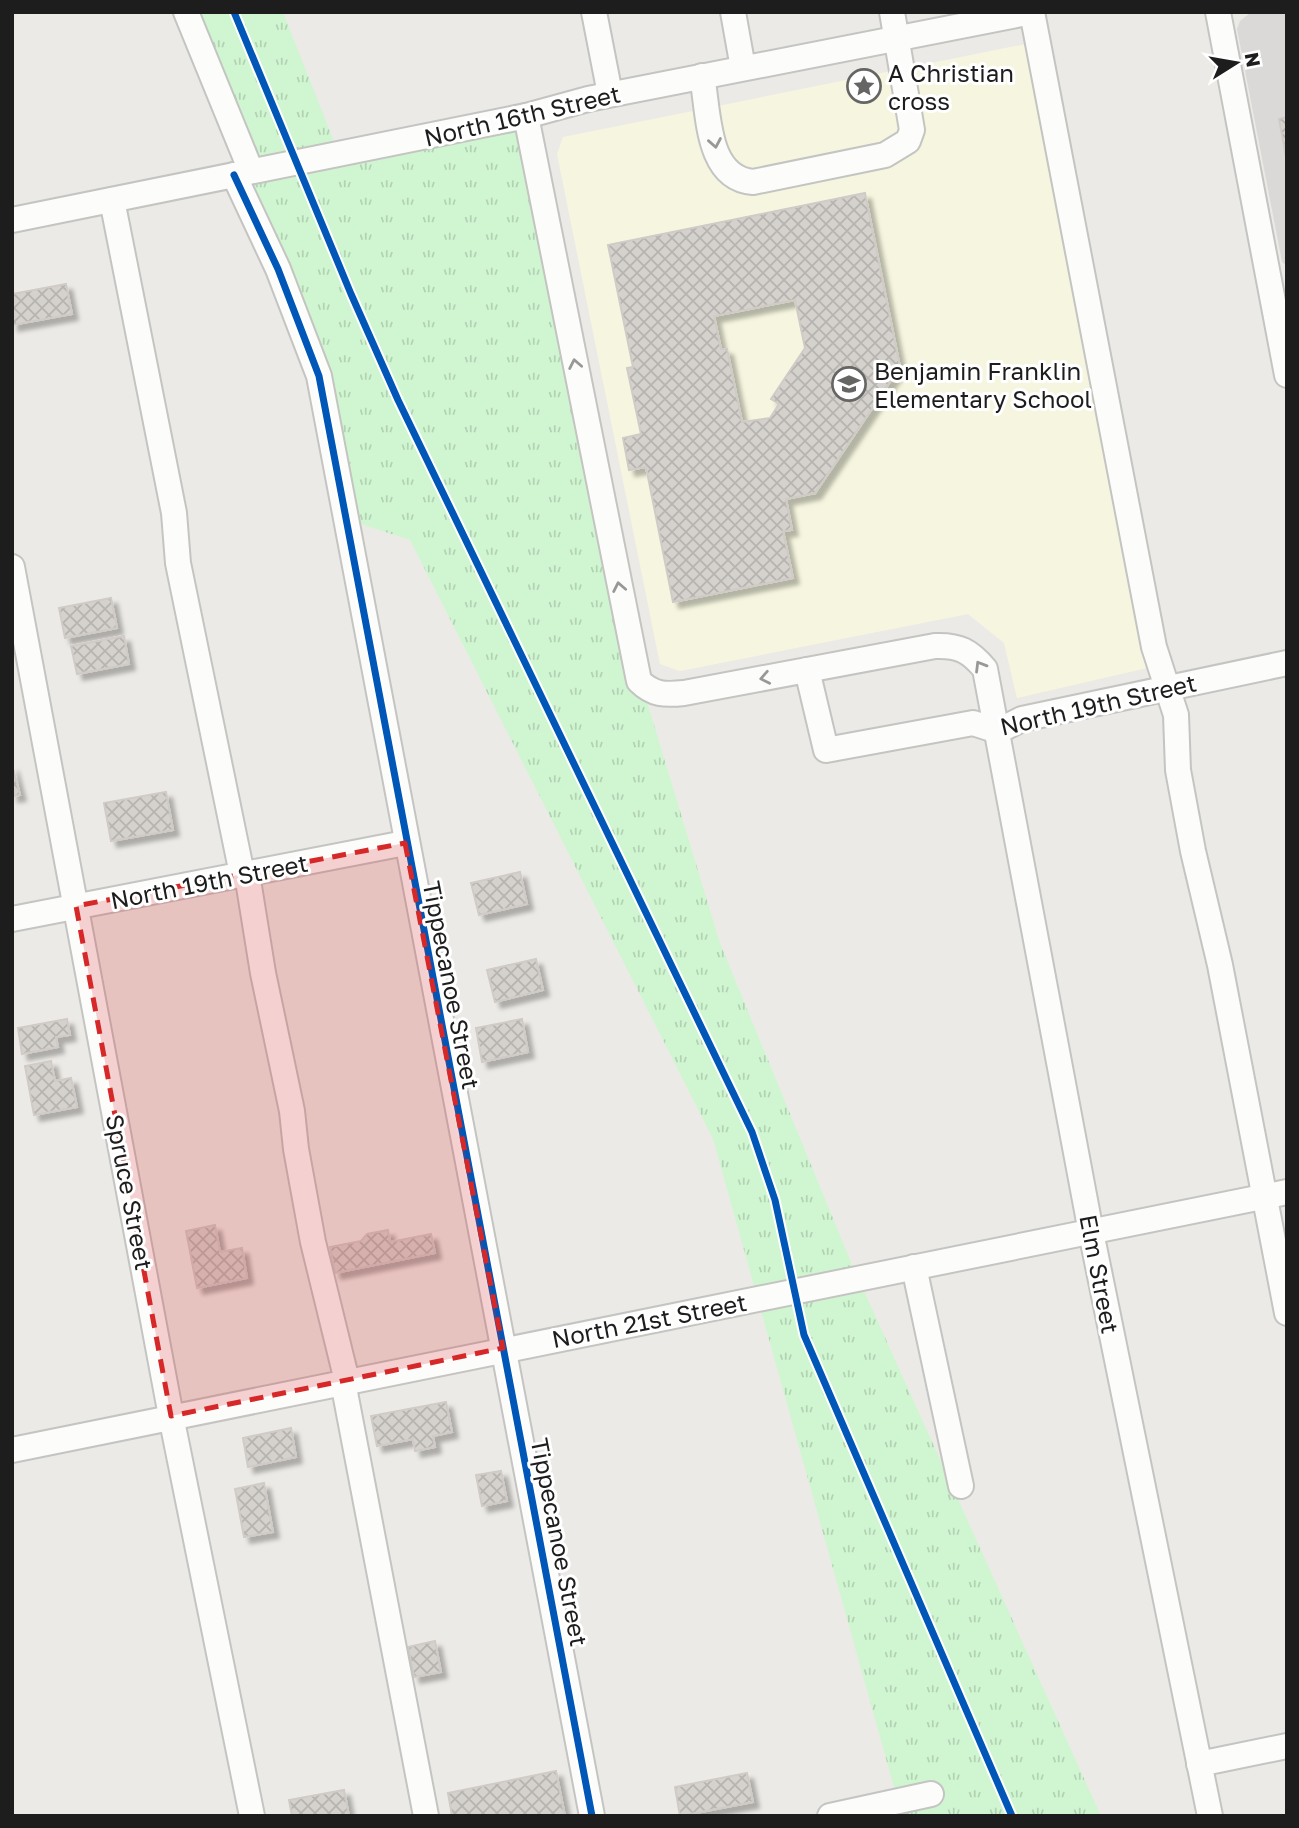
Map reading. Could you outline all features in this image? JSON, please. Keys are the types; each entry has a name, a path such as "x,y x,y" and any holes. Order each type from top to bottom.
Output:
{"street":[{"name":"Tippecanoe Street","path":"186,12 242,173 318,376 592,1816"},
{"path":"594,12 610,94"},
{"path":"733,12 743,68"},
{"path":"702,76 718,159 733,177 753,182 885,155 908,141 912,130 892,12"},
{"name":"North 16th Street","path":"12,220 526,116 610,94 1032,12"},
{"path":"1032,12 1154,647 1176,715 1178,770 1186,811 1275,1194 1287,1313"},
{"path":"1218,12 1277,274 1287,376"},
{"name":"Elm Street","path":"526,116 639,681 649,691 665,695 953,645 972,653 985,669 1091,1232 1210,1816"},
{"path":"112,200 174,513 183,587 245,874 292,1111 313,1242 345,1381 426,1816"},
{"name":"Spruce Street","path":"12,568 171,1416 252,1816"},
{"name":"North 19th Street","path":"807,670 826,750 973,723 998,731 1022,719 1287,663"},
{"name":"North 19th Street","path":"12,919 405,844"},
{"name":"North 21st Street","path":"12,1450 503,1348 1275,1194"},
{"path":"914,1267 961,1486"},
{"path":"1199,1764 1287,1746"},
{"path":"830,1816 901,1809 931,1794"}],"highlighted area":[{"path":"405,843 503,1348 171,1416 76,906"}],"shaded area":[{"path":"1287,12 1287,266 1282,262 1237,29 1240,21 1250,13"},
{"name":"Benjamin Franklin Elementary School","path":"1031,43 1147,668 1017,698 1004,643 968,614 680,671 660,664 557,154 563,137"}],"green space":[{"path":"199,12 283,12 339,154 526,116 631,649 720,943 851,1262 1101,1816 902,1816 713,1139 410,540 345,519 319,376 234,175 263,169"}],"building":[{"path":"1287,117 1287,157 1286,157 1279,119"},
{"path":"865,193 900,367 815,493 786,499 792,530 783,531 793,578 673,602 646,467 629,470 623,438 641,434 627,368 633,367 608,245","holes":["795,300 805,348 771,399 779,404 770,418 742,422 727,349 721,349 714,316"]},
{"path":"66,284 72,314 12,325 12,294"},
{"path":"111,598 117,628 65,638 59,608"},
{"path":"124,636 129,664 77,674 71,646"},
{"path":"12,765 20,795 12,796"},
{"path":"166,792 173,830 111,841 104,803"},
{"path":"520,872 527,904 479,915 471,883"},
{"path":"536,959 543,990 495,1002 487,970"},
{"path":"67,1019 70,1035 56,1037 58,1047 22,1054 18,1028"},
{"path":"522,1019 528,1052 482,1062 476,1028"},
{"path":"51,1061 55,1081 71,1078 77,1107 34,1115 25,1066"},
{"path":"215,1225 220,1252 242,1248 247,1278 197,1288 186,1231"},
{"path":"388,1230 390,1242 431,1234 435,1253 335,1273 330,1247 361,1241 367,1234"},
{"path":"446,1402 452,1432 433,1436 435,1447 415,1451 413,1439 377,1446 371,1416"},
{"path":"291,1428 296,1457 248,1467 243,1438"},
{"path":"501,1471 507,1501 482,1506 476,1475"},
{"path":"264,1483 273,1532 244,1537 235,1489"},
{"path":"435,1641 441,1672 414,1677 408,1647"},
{"path":"556,1771 565,1816 452,1816 448,1793"},
{"path":"747,1773 753,1802 680,1816 675,1787"},
{"path":"344,1790 349,1816 292,1816 289,1800"}],"cycle path":[{"path":"234,12 398,400 752,1132 775,1200 804,1335 1012,1816"},
{"path":"234,175 278,269 319,376 592,1816"}],"place":[{"name":"A Christian cross","path":"864,86"},
{"name":"Benjamin Franklin Elementary School","path":"849,384"}]}
